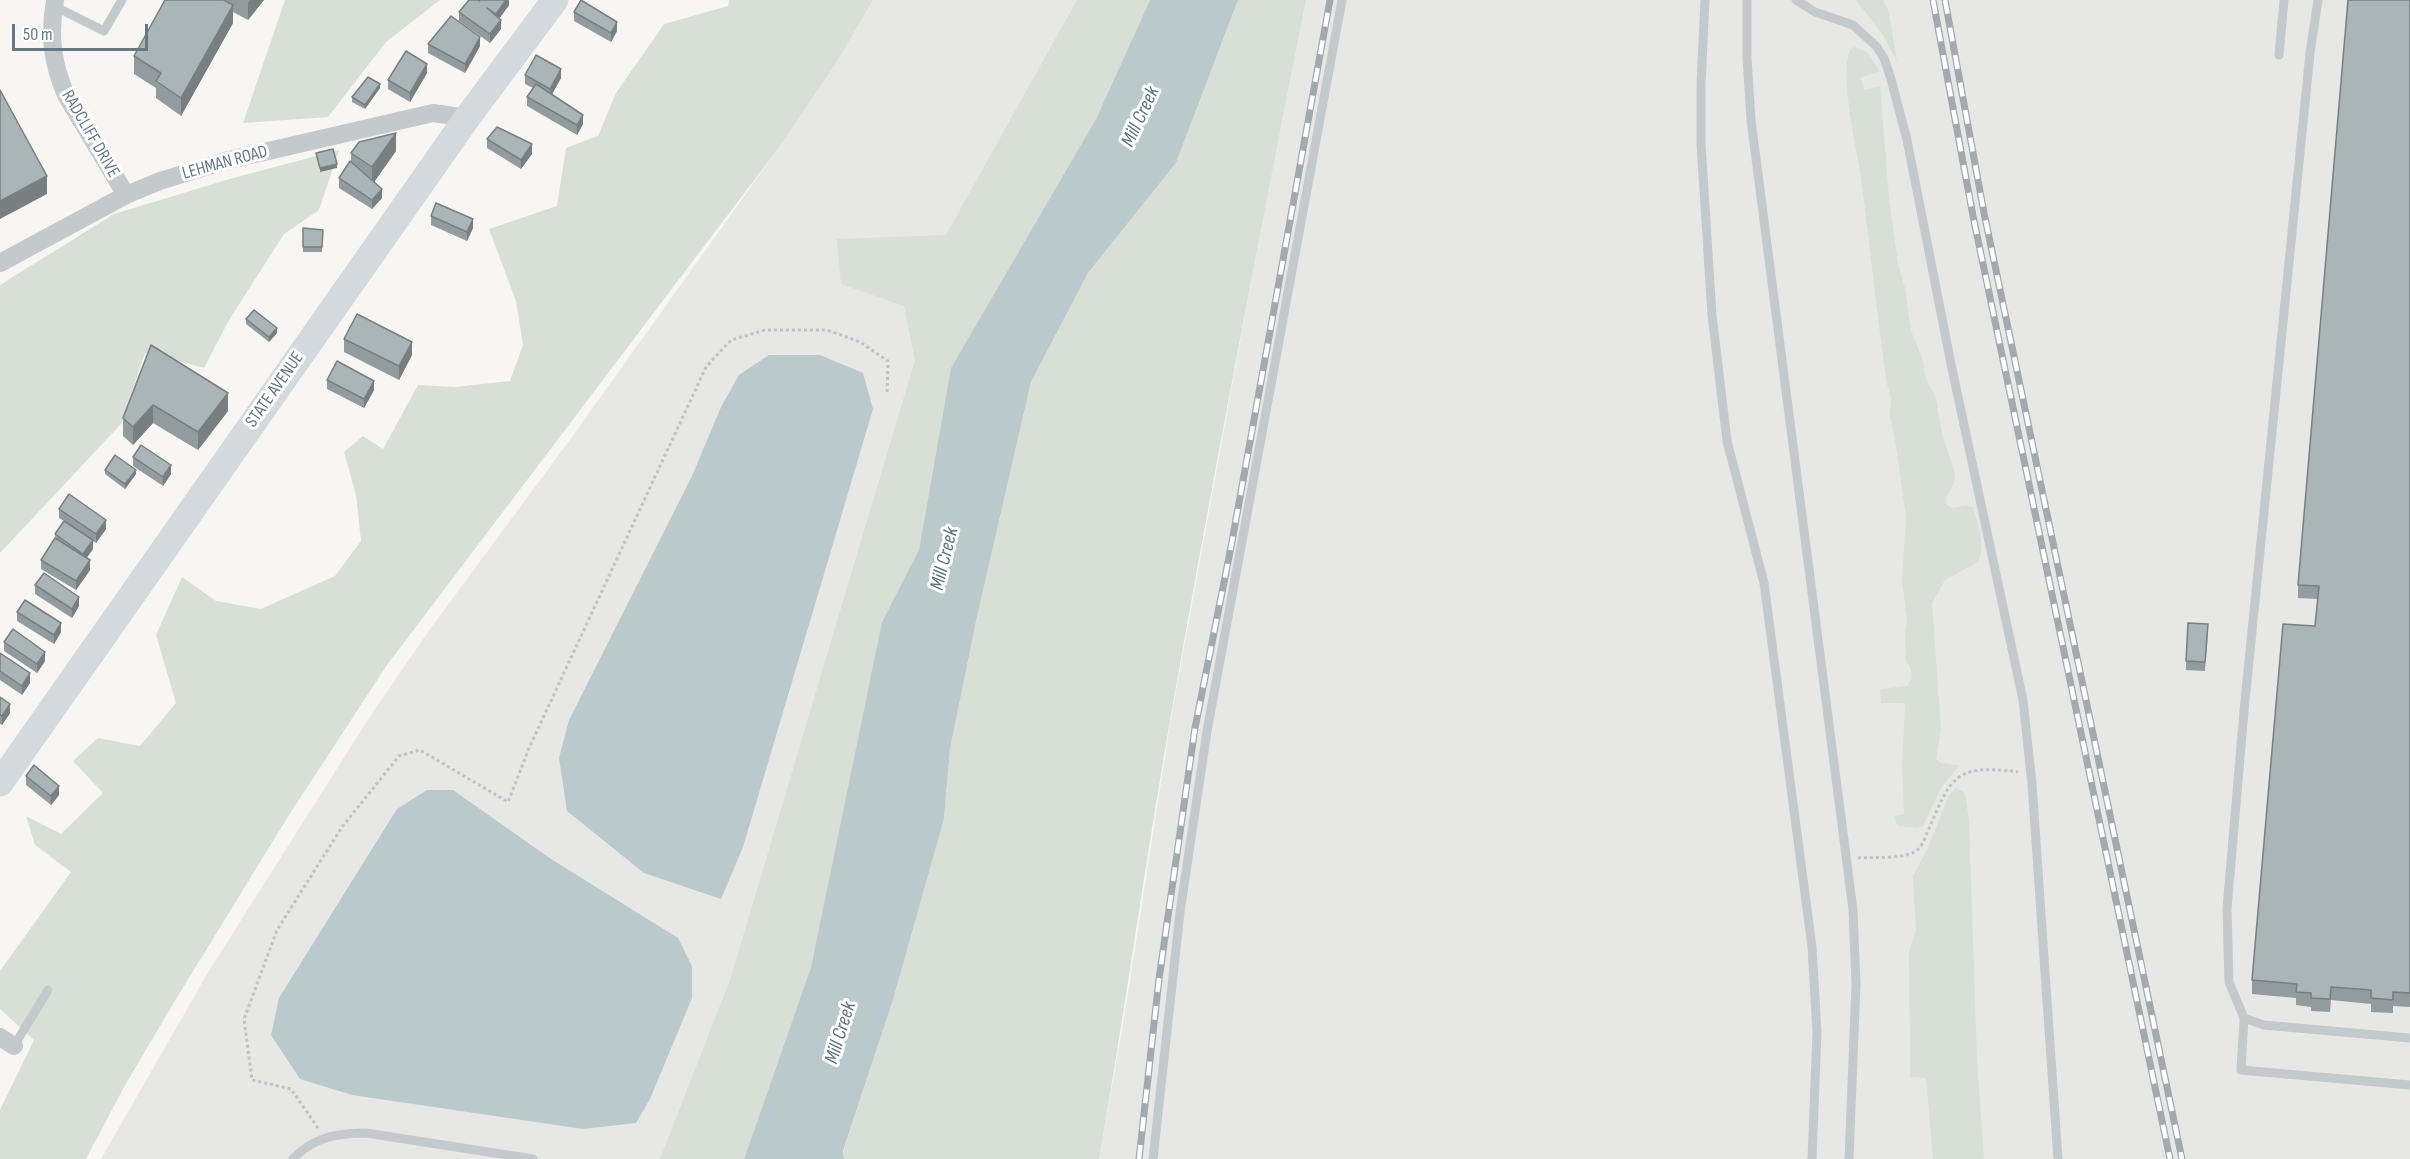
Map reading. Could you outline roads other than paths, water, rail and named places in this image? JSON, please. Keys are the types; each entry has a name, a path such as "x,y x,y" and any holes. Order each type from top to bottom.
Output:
{"main road":[{"name":"STATE AVENUE","path":"0,783 467,118 555,0"}],"street":[{"name":"RADCLIFF DRIVE","path":"55,3 51,27 52,53 59,78 66,94 126,195"},
{"name":"LEHMAN ROAD","path":"0,263 126,195 160,181 225,160 433,113 467,118"}],"lane":[{"path":"55,3 104,31 122,0"},
{"path":"1153,1159 1180,912 1205,742 1342,0"},
{"path":"1706,0 1701,85 1701,144 1712,315 1724,425 1764,584 1812,947 1816,1033 1812,1159"},
{"path":"1747,0 1748,89 1754,151 1853,910 1856,962 1849,1159"},
{"path":"1796,0 1815,12 1846,22 1864,34 1880,52 1891,79 1907,140 1958,398 2017,666 2031,773 2058,1159"},
{"path":"2279,56 2284,0"},
{"path":"2319,0 2308,76 2244,711 2227,909 2229,982 2244,1018 2241,1070 2410,1085"},
{"path":"7,1041 48,990"},
{"path":"2244,1018 2264,1025 2410,1038"},
{"path":"293,1159 299,1152 323,1137 366,1133 533,1159"}],"water":[{"name":"Mill Creek","path":"1150,0 1238,0 1176,163 1088,273 1031,382 977,617 950,749 944,819 893,1000 843,1151 844,1159 744,1159 811,967 882,622 919,550 951,368 1096,119"},
{"path":"769,355 820,355 863,373 873,409 743,847 721,899 644,873 567,811 559,758 569,720 692,476 721,407 739,375"},
{"path":"427,790 453,790 551,859 678,938 692,966 692,998 650,1099 636,1123 583,1129 352,1095 300,1079 271,1035 279,998 397,809"}],"railway":[{"path":"1139,1159 1159,979 1195,728 1231,547 1330,0"},
{"path":"1933,0 1973,216 2170,1159"},
{"path":"1945,0 1984,213 2182,1159"}]}
